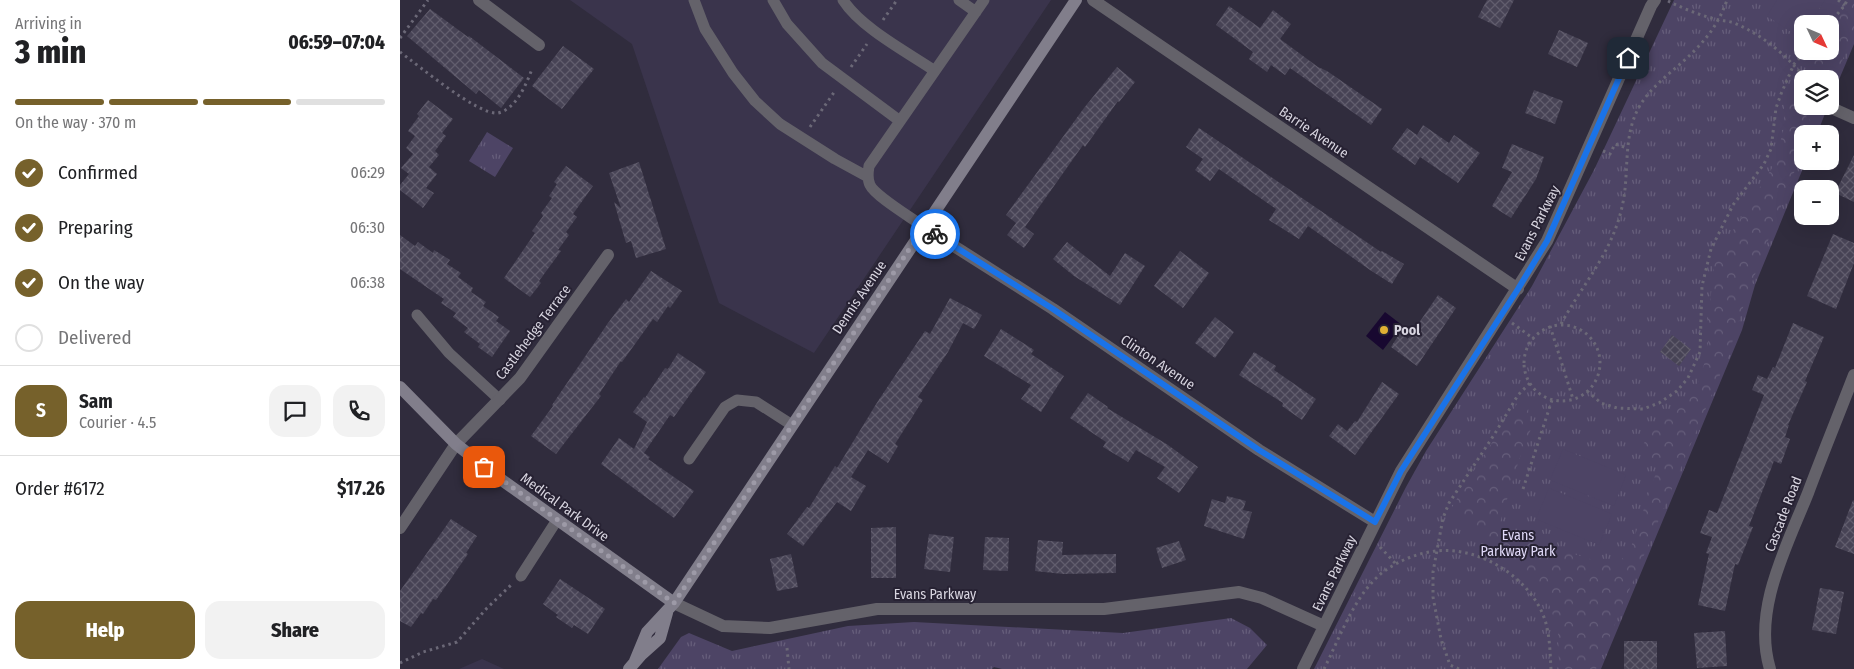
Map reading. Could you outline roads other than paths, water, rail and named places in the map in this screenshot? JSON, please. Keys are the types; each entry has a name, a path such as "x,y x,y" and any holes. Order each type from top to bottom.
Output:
{"street":[{"path":"479,0 539,45"},
{"name":"Dennis Avenue","path":"632,665 660,638 671,607 1076,0"},
{"name":"Barrie Avenue","path":"1093,0 1518,289"},
{"name":"Evans Parkway","path":"671,607 724,626 770,628 876,609 1104,609 1239,592 1262,598 1324,626 1401,471 1547,241 1649,2"},
{"path":"1839,111 1854,118"},
{"name":"Clinton Avenue","path":"924,227 1053,309 1259,450 1375,522"},
{"name":"Castlehedge Terrace","path":"400,528 456,444 520,378 608,255"},
{"name":"Cascade Road","path":"1770,669 1766,655 1767,614 1776,573 1854,375"},
{"name":"Medical Park Drive","path":"400,387 456,444 498,478 557,520 671,607"},
{"path":"1303,669 1324,626"}],"lane":[{"path":"694,0 706,29 733,73 755,101 780,124 835,160 868,176"},
{"path":"773,0 786,24 822,63 900,121"},
{"path":"843,0 876,31 935,71"},
{"path":"959,0 976,12"},
{"path":"924,227 870,186 869,166 984,0"},
{"path":"417,315 449,352 500,400"},
{"path":"689,459 725,407 737,400 756,402 792,425"},
{"path":"521,576 557,520"}],"place":[{"name":"Pool","path":"1384,330"}],"park label":[{"name":"Evans Parkway Park","path":"1518,544"}]}
